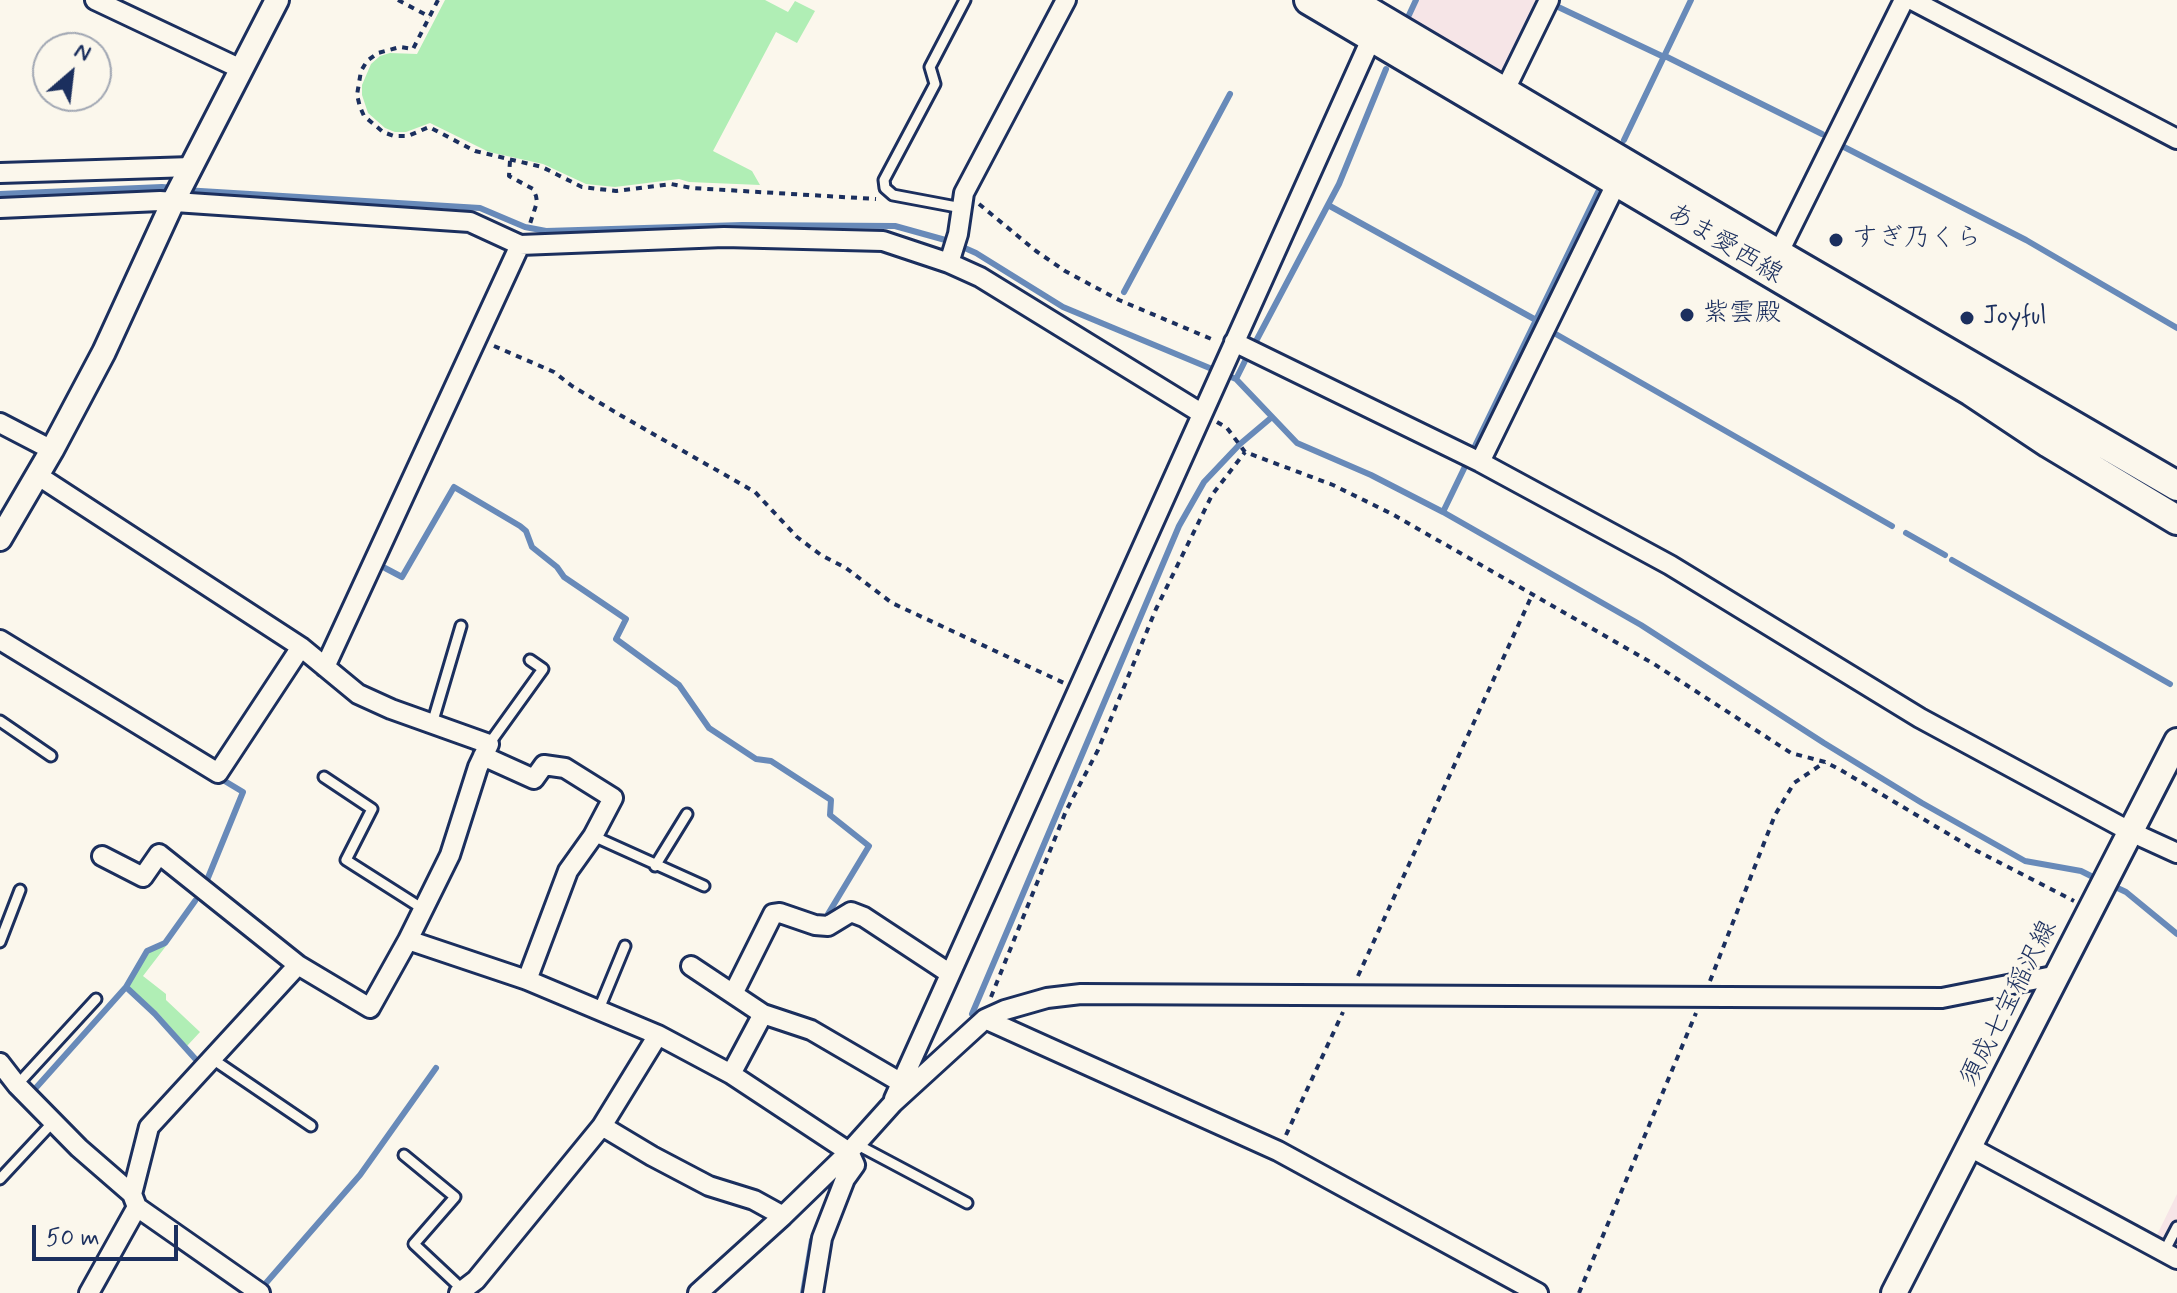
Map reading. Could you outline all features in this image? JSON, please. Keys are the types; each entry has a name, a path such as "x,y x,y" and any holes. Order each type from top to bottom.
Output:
{"main road":[{"name":"あま愛西線","path":"1309,0 1971,391 2049,443 2177,520"},
{"name":"あま愛西線","path":"1349,0 2177,486"},
{"name":"須成七宝稲沢線","path":"1894,1293 2177,741"}],"street":[{"path":"95,0 241,69"},
{"path":"0,539 104,352 173,203 277,0"},
{"path":"953,249 963,201 1066,0"},
{"path":"1504,92 1549,0"},
{"path":"1778,254 1904,0"},
{"path":"1912,0 2177,139"},
{"path":"893,1103 1076,689 1372,37"},
{"path":"0,173 188,173"},
{"path":"1473,459 1617,182"},
{"path":"0,208 160,201 470,222 520,245 724,237 883,241 953,249 980,277 1201,413"},
{"path":"325,667 520,245"},
{"path":"1230,350 1473,459 1670,565 1920,718 2131,832 2177,853"},
{"path":"0,423 52,450"},
{"path":"37,475 301,647 358,694 486,750 534,779 544,765 565,768 613,798 593,836 568,871 527,980"},
{"path":"0,640 218,773 301,647"},
{"path":"102,856 143,877 159,854 298,965 370,1008 450,855 486,750"},
{"path":"733,994 773,914 780,913 815,925 828,926 851,912 864,917 949,973"},
{"path":"408,940 527,980 658,1035 731,1074 853,1148"},
{"path":"89,1293 135,1200 149,1127 298,965"},
{"path":"691,966 763,1014 811,1030 900,1082"},
{"path":"698,1293 783,1216 853,1148 893,1103 985,1019 1047,998 1081,994 1350,994 1942,998 2058,975"},
{"path":"731,1074 763,1014"},
{"path":"985,1019 1278,1151 1538,1293"},
{"path":"461,1292 476,1280 602,1126 658,1035"},
{"path":"0,1063 17,1085 135,1200 260,1293"},
{"path":"602,1126 709,1186 754,1200 783,1216"},
{"path":"1968,1146 2171,1256"},
{"path":"813,1293 822,1238 845,1179 855,1165 853,1148"}],"lane":[{"path":"963,201 893,195 885,188 884,180 935,84 930,67 965,0"},
{"path":"432,724 461,626"},
{"path":"486,750 543,669 530,660"},
{"path":"0,721 51,756"},
{"path":"324,777 372,809 346,860 423,909"},
{"path":"655,866 687,814"},
{"path":"593,836 704,886"},
{"path":"0,942 20,890"},
{"path":"599,1009 625,946"},
{"path":"17,1085 96,999"},
{"path":"211,1058 311,1126"},
{"path":"0,1179 54,1121"},
{"path":"853,1148 967,1203"},
{"path":"404,1155 455,1197 414,1244 461,1292"},
{"path":"2171,1256 2177,1227"}],"path":[{"path":"398,0 430,17"},
{"path":"438,0 413,49 390,49 367,61 357,83 357,95 364,116 383,132 408,136 429,127 475,151 542,167 582,187 616,191 671,184 692,188 875,198 882,201"},
{"path":"510,161 509,176 533,189 536,196 531,218"},
{"path":"963,201 1065,271 1119,300 1230,350"},
{"path":"477,339 554,372 608,408 755,492 797,537 846,568 892,603 1076,689"},
{"path":"1235,438 1245,451 1333,485 1392,514 1533,593 1654,664 1791,753 1825,762 1977,851 2094,904"},
{"path":"985,1019 1066,811 1098,750 1156,609 1212,495 1245,451"},
{"path":"1278,1151 1533,593"},
{"path":"1579,1293 1704,996 1775,815 1794,783 1825,762"}],"shaded area":[{"path":"1419,0 1544,0 1511,66 1501,71 1410,18"},
{"path":"2177,1194 2177,1254 2154,1241"}],"green space":[{"path":"445,0 765,0 788,12 795,1 815,11 797,43 776,32 713,151 752,171 760,185 679,179 615,187 586,184 543,164 489,152 430,123 406,132 395,132 385,128 368,113 362,85 371,64 380,56 390,53 417,54"},
{"path":"164,945 143,976 166,994 166,1000 200,1032 187,1046 158,1013 128,986 148,952"}],"waterway":[{"path":"1409,15 1416,0"},
{"path":"1624,140 1691,0"},
{"path":"1554,5 1664,57"},
{"path":"1665,56 1822,134"},
{"path":"1255,343 1339,184 1386,69"},
{"path":"1124,292 1230,94"},
{"path":"1842,146 2026,240 2177,328"},
{"path":"0,194 173,188"},
{"path":"184,190 480,208 525,227 546,231 742,225 895,226 949,241 976,253 1063,307 1236,379 1297,443 1371,475 1443,512 1641,625 1824,743 2025,861 2081,871 2099,880"},
{"path":"1443,512 1598,192"},
{"path":"1328,205 1536,320"},
{"path":"1554,333 1892,526"},
{"path":"1236,379 1247,357"},
{"path":"972,1014 1179,526 1204,482 1240,444 1272,417"},
{"path":"385,568 402,577 454,487 520,526 526,531 532,547 557,567 564,577 626,619 616,639 679,685 709,728 756,759 771,761 831,800 830,815 869,846 828,914"},
{"path":"1906,533 1945,555"},
{"path":"1952,560 2170,684"},
{"path":"205,885 243,792 223,780 225,776"},
{"path":"2109,884 2126,892 2177,934"},
{"path":"34,1090 126,987 147,951 165,943 195,901"},
{"path":"126,987 199,1063"},
{"path":"266,1283 360,1175 436,1068"},
{"path":"803,1293 812,1240"}],"place":[{"name":"すぎ乃くら","path":"1836,240"},
{"name":"紫雲殿","path":"1687,315"},
{"name":"Joyful","path":"1967,318"}]}
